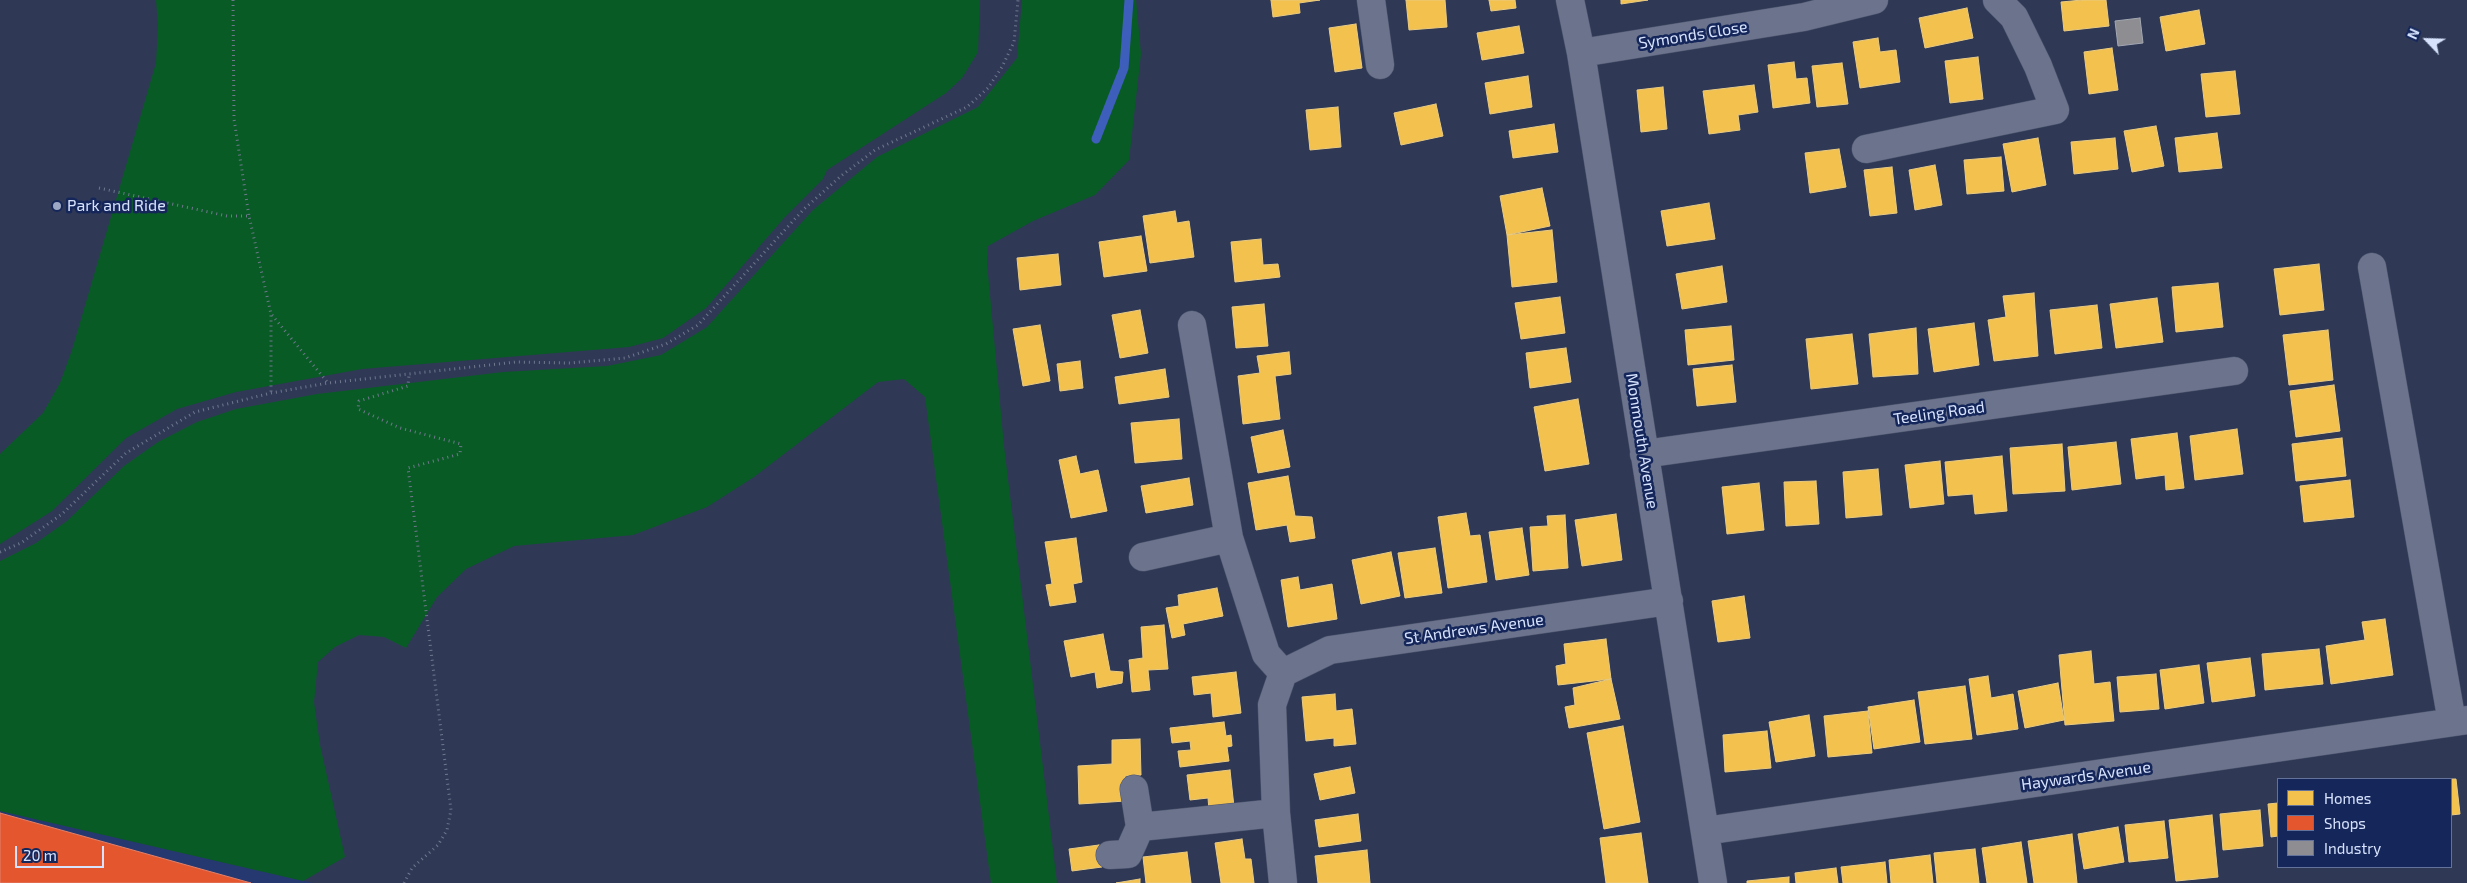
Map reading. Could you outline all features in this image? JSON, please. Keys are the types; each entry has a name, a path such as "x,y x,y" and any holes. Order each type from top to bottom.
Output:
{"street":[{"path":"1372,0 1380,65"},
{"name":"Monmouth Avenue","path":"1570,0 1581,53 1713,883"},
{"name":"Symonds Close","path":"1581,53 1802,8 1874,0"},
{"path":"1866,149 2055,110 2038,66 2014,18 1997,0"},
{"path":"2372,268 2459,721"},
{"path":"1192,324 1229,538 1266,654 1283,673 1272,705 1276,813 1283,883"},
{"name":"Teeling Road","path":"1644,454 2234,371"},
{"path":"1144,557 1229,538"},
{"name":"St Andrews Avenue","path":"1283,673 1330,650 1669,601"},
{"name":"Haywards Avenue","path":"1705,831 2459,721"},
{"path":"1110,854 1128,854 1140,828 1134,789"},
{"path":"1140,828 1276,813"}],"path":[{"path":"233,0 234,119 249,216 271,314 271,393"},
{"path":"0,552 21,543 62,514 126,453 195,412 271,393 328,383 516,362 570,363 625,358 674,340 698,325 797,216 841,176 875,150 967,107 988,88 1002,68 1014,42 1018,0"},
{"path":"99,188 228,216 249,216"},
{"path":"271,314 328,383"},
{"path":"404,883 412,868 442,838 447,830 451,810 408,468 460,454 461,444 400,428 358,409 359,401 408,386 409,375"}],"shaded area":[{"path":"0,811 313,883 0,883"}],"green space":[{"path":"156,0 980,0 978,52 962,78 946,93 827,170 823,179 784,218 706,308 663,338 629,347 362,369 236,392 177,409 126,438 52,511 0,544 0,454 43,413 60,383 72,350 156,63 158,26"},
{"path":"1022,0 1136,0 1141,54 1129,160 1095,195 1033,221 988,246 987,263 1004,446 1057,883 991,883 925,397 904,379 878,382 754,477 707,507 633,535 514,546 466,569 437,597 406,648 384,637 359,635 335,647 318,662 314,702 320,745 345,857 303,881 0,811 0,561 36,543 67,521 124,466 158,442 197,422 236,409 317,394 503,372 607,366 661,355 707,327 813,210 877,157 978,107 1017,58"}],"building: Homes":[{"path":"1271,0 1320,0 1299,3 1300,13 1273,17"},
{"path":"1406,0 1445,0 1447,27 1409,30"},
{"path":"1489,0 1515,0 1516,8 1491,11"},
{"path":"1621,0 1648,0 1621,4"},
{"path":"2106,0 2109,26 2064,31 2061,2"},
{"path":"1967,8 1973,38 1925,48 1919,18"},
{"path":"2199,10 2205,44 2166,51 2160,17"},
{"path":"1356,24 1362,68 1335,72 1329,28"},
{"path":"1519,26 1524,53 1482,60 1477,33"},
{"path":"1878,38 1880,52 1896,50 1900,82 1860,88 1853,42"},
{"path":"2112,48 2118,90 2089,94 2084,52"},
{"path":"1978,57 1983,99 1950,103 1945,61"},
{"path":"1794,62 1796,79 1807,78 1810,103 1773,108 1768,65"},
{"path":"1842,63 1848,104 1817,107 1812,66"},
{"path":"2235,71 2240,114 2206,117 2201,74"},
{"path":"1528,76 1532,107 1490,114 1485,83"},
{"path":"1754,85 1758,112 1738,115 1740,130 1709,134 1703,91"},
{"path":"1663,87 1667,129 1641,132 1637,90"},
{"path":"1436,104 1443,136 1401,145 1394,113"},
{"path":"1338,107 1341,147 1310,150 1306,110"},
{"path":"1554,124 1558,152 1513,158 1509,131"},
{"path":"2156,126 2164,166 2132,172 2124,131"},
{"path":"2217,133 2222,168 2179,172 2175,138"},
{"path":"2038,138 2046,185 2012,192 2003,144"},
{"path":"2115,138 2118,169 2074,174 2071,142"},
{"path":"1839,149 1846,187 1810,193 1805,153"},
{"path":"2001,157 2004,191 1967,194 1964,160"},
{"path":"1935,165 1942,205 1915,210 1909,170"},
{"path":"1892,167 1897,213 1870,216 1864,170"},
{"path":"1542,188 1550,226 1507,235 1500,196"},
{"path":"1709,203 1715,239 1667,246 1661,211"},
{"path":"1175,211 1177,223 1189,221 1194,257 1150,263 1143,216"},
{"path":"1552,230 1557,282 1512,287 1507,235"},
{"path":"1141,236 1147,271 1104,277 1099,242"},
{"path":"1261,239 1263,265 1278,264 1280,277 1235,282 1231,242"},
{"path":"1058,254 1061,285 1020,290 1017,258"},
{"path":"2319,264 2324,310 2280,315 2274,269"},
{"path":"1722,266 1727,302 1682,309 1676,274"},
{"path":"2218,283 2223,327 2176,332 2172,287"},
{"path":"2034,293 2038,356 1994,361 1988,320 2006,317 2003,296"},
{"path":"1560,297 1565,333 1521,339 1515,303"},
{"path":"2157,298 2163,342 2116,348 2110,304"},
{"path":"1264,304 1268,346 1236,348 1232,307"},
{"path":"2097,305 2102,348 2055,354 2050,310"},
{"path":"1140,310 1148,353 1120,358 1112,315"},
{"path":"1974,323 1979,365 1934,372 1928,329"},
{"path":"1040,325 1050,381 1023,386 1013,329"},
{"path":"1731,326 1734,360 1688,365 1685,330"},
{"path":"1916,328 1918,374 1873,377 1869,334"},
{"path":"2328,330 2333,380 2289,385 2283,335"},
{"path":"1852,334 1858,384 1811,389 1806,339"},
{"path":"1566,348 1571,382 1530,388 1526,353"},
{"path":"1289,352 1291,374 1275,376 1280,419 1243,424 1238,376 1260,373 1257,356"},
{"path":"1080,361 1083,388 1060,391 1057,364"},
{"path":"1732,365 1736,402 1697,406 1693,369"},
{"path":"1165,369 1169,397 1119,404 1115,377"},
{"path":"2334,385 2340,431 2296,437 2290,391"},
{"path":"1578,399 1589,464 1545,471 1534,407"},
{"path":"1179,419 1182,459 1135,463 1131,423"},
{"path":"2237,429 2243,474 2195,480 2190,436"},
{"path":"1283,430 1290,467 1258,473 1251,437"},
{"path":"2177,433 2184,488 2166,490 2165,475 2136,479 2131,439"},
{"path":"2342,438 2346,476 2296,481 2292,444"},
{"path":"2116,442 2121,484 2072,490 2068,447"},
{"path":"2062,444 2065,491 2013,494 2010,448"},
{"path":"1076,456 1080,474 1098,470 1107,511 1071,518 1059,460"},
{"path":"2002,456 2007,511 1975,514 1973,494 1948,496 1945,462"},
{"path":"1940,461 1944,504 1910,508 1905,465"},
{"path":"1878,469 1882,515 1846,518 1843,472"},
{"path":"1288,476 1295,516 1312,517 1315,538 1290,542 1287,525 1256,530 1248,483"},
{"path":"1189,478 1193,505 1146,513 1141,486"},
{"path":"2350,480 2354,517 2304,522 2300,486"},
{"path":"1816,481 1819,524 1786,526 1784,482"},
{"path":"1759,483 1764,530 1727,534 1722,487"},
{"path":"1466,513 1470,536 1480,535 1487,582 1448,588 1438,517"},
{"path":"1616,514 1622,560 1582,566 1575,520"},
{"path":"1565,515 1568,568 1533,571 1530,527 1548,526 1547,516"},
{"path":"1522,528 1529,575 1496,580 1489,532"},
{"path":"1076,538 1082,582 1073,584 1076,602 1050,606 1046,585 1052,584 1045,542"},
{"path":"1435,548 1442,593 1405,598 1398,553"},
{"path":"1391,552 1400,596 1361,604 1352,560"},
{"path":"1298,577 1300,590 1332,584 1337,619 1288,627 1281,580"},
{"path":"1217,588 1223,616 1183,624 1185,635 1172,638 1166,608 1179,606 1178,595"},
{"path":"1744,596 1750,638 1718,642 1712,601"},
{"path":"2385,619 2393,675 2331,684 2326,646 2365,640 2362,622"},
{"path":"1164,625 1168,669 1148,670 1150,690 1132,692 1129,660 1143,658 1141,627"},
{"path":"1103,634 1110,671 1123,672 1122,683 1097,688 1095,672 1071,677 1064,641"},
{"path":"1606,639 1611,679 1558,685 1556,666 1566,664 1564,644"},
{"path":"2319,649 2323,684 2265,690 2262,654"},
{"path":"2091,651 2094,684 2110,682 2114,721 2065,725 2059,655"},
{"path":"2250,658 2255,696 2212,702 2207,663"},
{"path":"2199,665 2204,703 2165,709 2160,670"},
{"path":"1236,672 1241,713 1213,717 1211,693 1194,695 1192,677"},
{"path":"2156,674 2159,709 2120,712 2117,677"},
{"path":"1988,676 1991,698 2013,694 2018,729 1977,735 1969,679"},
{"path":"1611,679 1620,719 1569,728 1565,707 1575,705 1573,688"},
{"path":"2058,683 2064,720 2025,728 2018,691"},
{"path":"1965,686 1972,739 1925,744 1918,692"},
{"path":"1335,694 1336,711 1352,709 1356,744 1334,746 1334,738 1306,741 1302,697"},
{"path":"1914,700 1920,742 1874,749 1868,707"},
{"path":"1868,711 1872,753 1828,757 1824,716"},
{"path":"1809,715 1815,756 1776,762 1769,722"},
{"path":"1224,722 1226,736 1231,735 1232,746 1227,747 1229,761 1180,767 1178,751 1191,750 1190,741 1172,743 1170,728"},
{"path":"1623,726 1640,822 1604,829 1587,733"},
{"path":"1767,731 1771,768 1725,772 1723,735"},
{"path":"1140,739 1141,775 1125,776 1126,801 1079,804 1078,766 1112,764 1112,740"},
{"path":"1350,767 1355,793 1320,800 1314,774"},
{"path":"1230,770 1234,807 1209,810 1208,798 1190,800 1187,775"},
{"path":"2452,779 2456,779 2460,814 2452,815"},
{"path":"2277,803 2277,836 2271,837 2268,804"},
{"path":"2260,810 2263,846 2223,850 2220,814"},
{"path":"1358,814 1361,841 1319,847 1315,820"},
{"path":"2212,815 2218,877 2176,881 2169,820"},
{"path":"2164,821 2168,858 2129,862 2125,825"},
{"path":"2118,827 2124,862 2084,869 2078,834"},
{"path":"1641,833 1648,883 1606,883 1600,838"},
{"path":"2072,834 2077,883 2034,883 2028,841"},
{"path":"1242,839 1245,859 1251,859 1254,883 1221,883 1215,843"},
{"path":"2021,842 2027,883 1987,883 1982,848"},
{"path":"1099,845 1102,867 1072,871 1069,849"},
{"path":"1975,849 1979,883 1937,883 1934,853"},
{"path":"1367,850 1370,883 1318,883 1315,856"},
{"path":"1187,852 1191,883 1146,883 1143,857"},
{"path":"1930,855 1933,883 1891,883 1889,860"},
{"path":"1885,862 1887,883 1843,883 1841,867"},
{"path":"1836,868 1838,883 1796,883 1795,873"},
{"path":"1789,877 1789,883 1747,883 1747,881"},
{"path":"1140,879 1140,883 1116,883"}],"building: Shops":[{"path":"0,813 251,883 0,883"}],"building: Industry":[{"path":"2140,18 2143,43 2118,46 2115,21"}],"waterway":[{"path":"1096,139 1124,68 1129,0"}],"place":[{"name":"Park and Ride","path":"57,206"}]}
